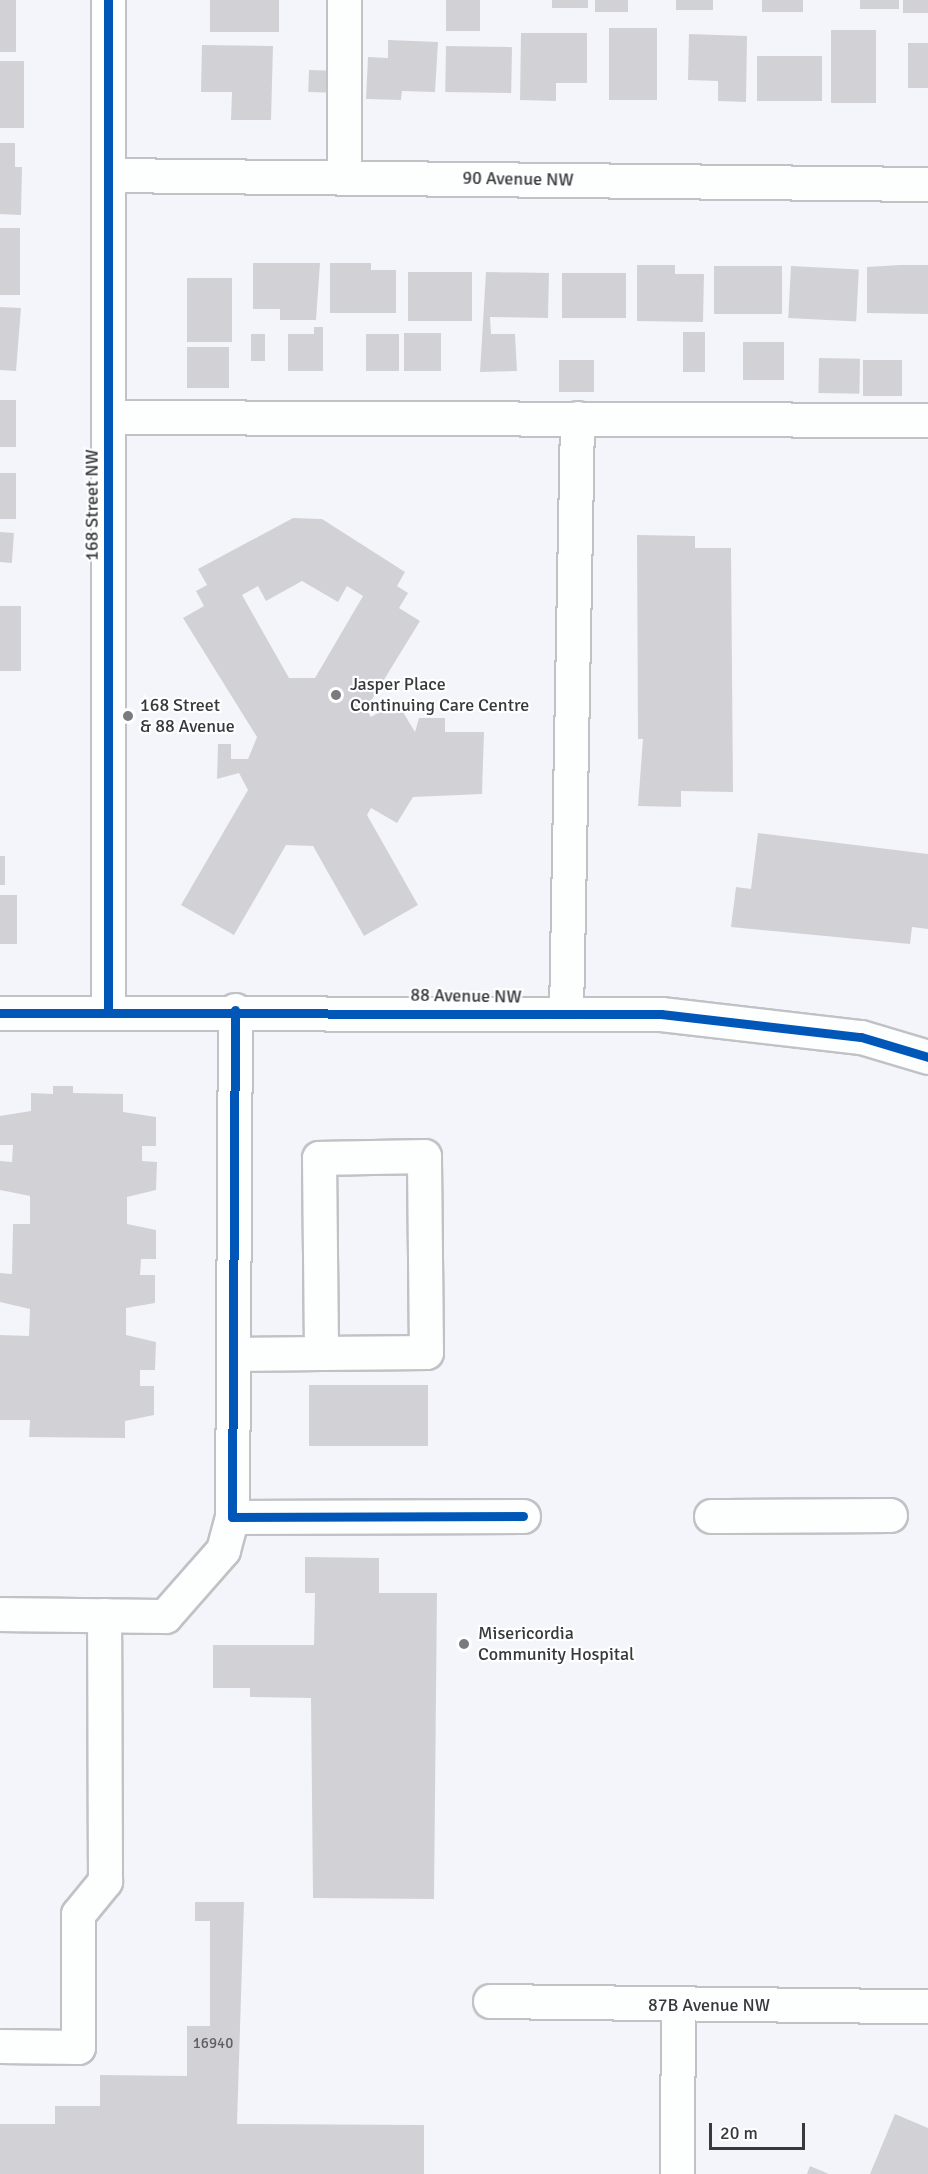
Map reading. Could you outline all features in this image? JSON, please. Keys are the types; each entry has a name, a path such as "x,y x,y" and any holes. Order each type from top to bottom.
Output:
{"street":[{"name":"168 Street NW","path":"108,0 108,1011"},
{"path":"344,0 344,177"},
{"name":"90 Avenue NW","path":"108,175 928,184"},
{"path":"108,417 928,420"},
{"path":"566,1014 577,418"},
{"path":"0,1614 165,1616 223,1550 232,1517 235,1010"},
{"name":"88 Avenue NW","path":"0,1013 235,1010 661,1014 861,1037 928,1057"},
{"path":"233,1354 426,1352 424,1156 319,1158 321,1353"},
{"path":"711,1516 890,1515"},
{"path":"232,1517 523,1516"},
{"path":"0,2046 78,2047 78,1914 105,1881 104,1615"},
{"name":"87B Avenue NW","path":"490,2001 678,2005 928,2006"},
{"path":"677,2174 678,2005"}],"building":[{"path":"0,0 16,0 16,52 0,52"},
{"path":"210,0 279,0 279,32 210,32"},
{"path":"446,0 480,0 480,31 446,31"},
{"path":"552,0 588,0 588,8 552,8"},
{"path":"595,0 628,0 628,12 595,12"},
{"path":"676,0 713,0 713,10 676,10"},
{"path":"762,0 803,0 803,12 762,12"},
{"path":"860,0 899,0 899,9 860,9"},
{"path":"903,0 928,0 928,13 903,13"},
{"path":"609,28 657,28 657,100 609,100"},
{"path":"831,30 876,30 876,103 831,103"},
{"path":"521,33 587,33 587,83 556,83 556,101 520,100"},
{"path":"689,34 747,36 746,102 718,101 718,81 688,80"},
{"path":"388,40 438,42 435,92 402,91 401,100 366,99 368,57 388,58"},
{"path":"908,43 928,43 928,88 908,88"},
{"path":"202,45 273,46 271,120 231,120 232,92 201,92"},
{"path":"446,46 512,47 511,93 445,92"},
{"path":"757,56 822,56 822,101 757,101"},
{"path":"0,61 24,61 24,128 0,128"},
{"path":"309,70 333,71 332,93 308,92"},
{"path":"0,143 15,143 15,167 22,167 21,215 0,214"},
{"path":"0,228 20,228 20,295 0,295"},
{"path":"253,263 320,263 316,320 280,320 280,309 253,309"},
{"path":"330,263 371,263 371,270 396,270 396,313 330,313"},
{"path":"637,265 675,265 675,274 704,274 703,322 637,321"},
{"path":"928,265 928,314 867,313 867,267"},
{"path":"714,266 782,266 782,314 714,314"},
{"path":"791,266 859,270 856,321 788,318"},
{"path":"408,272 472,272 472,321 408,321"},
{"path":"486,272 549,273 548,318 490,317 491,334 515,334 517,371 480,372"},
{"path":"562,273 626,273 626,318 562,318"},
{"path":"187,278 232,278 232,342 187,342"},
{"path":"0,307 21,308 16,371 0,370"},
{"path":"314,327 323,327 323,371 288,371 288,334 314,334"},
{"path":"683,332 705,332 705,372 683,372"},
{"path":"404,333 441,333 441,371 404,371"},
{"path":"251,334 265,334 265,361 251,361"},
{"path":"366,334 399,334 399,371 366,371"},
{"path":"743,342 784,342 784,380 743,380"},
{"path":"187,347 229,347 229,388 187,388"},
{"path":"819,358 860,359 859,394 818,393"},
{"path":"559,360 594,360 594,392 559,392"},
{"path":"863,360 902,360 902,396 863,396"},
{"path":"0,400 16,400 16,447 0,447"},
{"path":"0,473 16,473 16,519 0,519"},
{"path":"293,518 322,519 405,572 397,586 408,593 399,608 420,621 366,709 371,717 397,702 415,732 419,718 445,718 445,732 484,732 482,794 413,797 397,823 371,808 367,815 418,905 364,936 313,846 286,845 234,935 181,905 248,790 239,773 217,779 218,744 231,744 231,759 248,759 257,737 183,618 204,606 196,591 207,585 198,569","holes":["302,581 338,602 347,586 363,596 315,678 289,678 242,595 258,586 266,601"]},
{"path":"0,532 14,533 12,563 0,562"},
{"path":"637,535 695,536 695,548 731,548 733,792 681,791 681,807 638,806 643,739 638,739"},
{"path":"0,606 21,606 21,671 0,671"},
{"path":"758,833 928,854 928,929 912,927 910,944 731,927 736,887 751,889"},
{"path":"0,856 5,856 5,885 0,885"},
{"path":"0,895 17,895 17,944 0,944"},
{"path":"53,1086 73,1086 73,1093 123,1094 123,1112 156,1117 156,1146 142,1146 142,1161 157,1162 156,1190 127,1197 127,1224 156,1230 156,1259 141,1259 140,1275 155,1275 155,1303 126,1308 126,1335 156,1342 155,1370 140,1370 140,1386 154,1386 154,1415 125,1421 125,1438 29,1437 30,1420 0,1420 0,1335 29,1336 30,1309 0,1302 0,1273 12,1274 13,1224 30,1224 30,1196 0,1190 0,1161 12,1162 13,1145 0,1145 0,1116 31,1111 31,1093 53,1094"},
{"path":"309,1385 428,1385 428,1446 309,1446"},
{"path":"305,1557 379,1558 379,1593 437,1593 434,1899 313,1898 311,1698 250,1697 250,1688 213,1688 213,1645 314,1645 315,1593 305,1593"},
{"path":"195,1902 244,1902 237,2124 424,2125 424,2174 0,2174 0,2124 55,2124 55,2106 100,2106 100,2075 187,2076 187,2026 210,2026 210,1921 195,1921"},
{"path":"895,2114 928,2128 928,2174 870,2174"},
{"path":"810,2166 829,2174 807,2174"}],"cycle path":[{"path":"108,0 108,1011"},
{"path":"235,1010 232,1517 523,1516"},
{"path":"0,1013 661,1014 861,1037 928,1057"}],"place":[{"name":"Jasper Place Continuing Care Centre","path":"336,695"},
{"name":"168 Street & 88 Avenue","path":"128,716"},
{"name":"Misericordia Community Hospital","path":"464,1644"}]}
